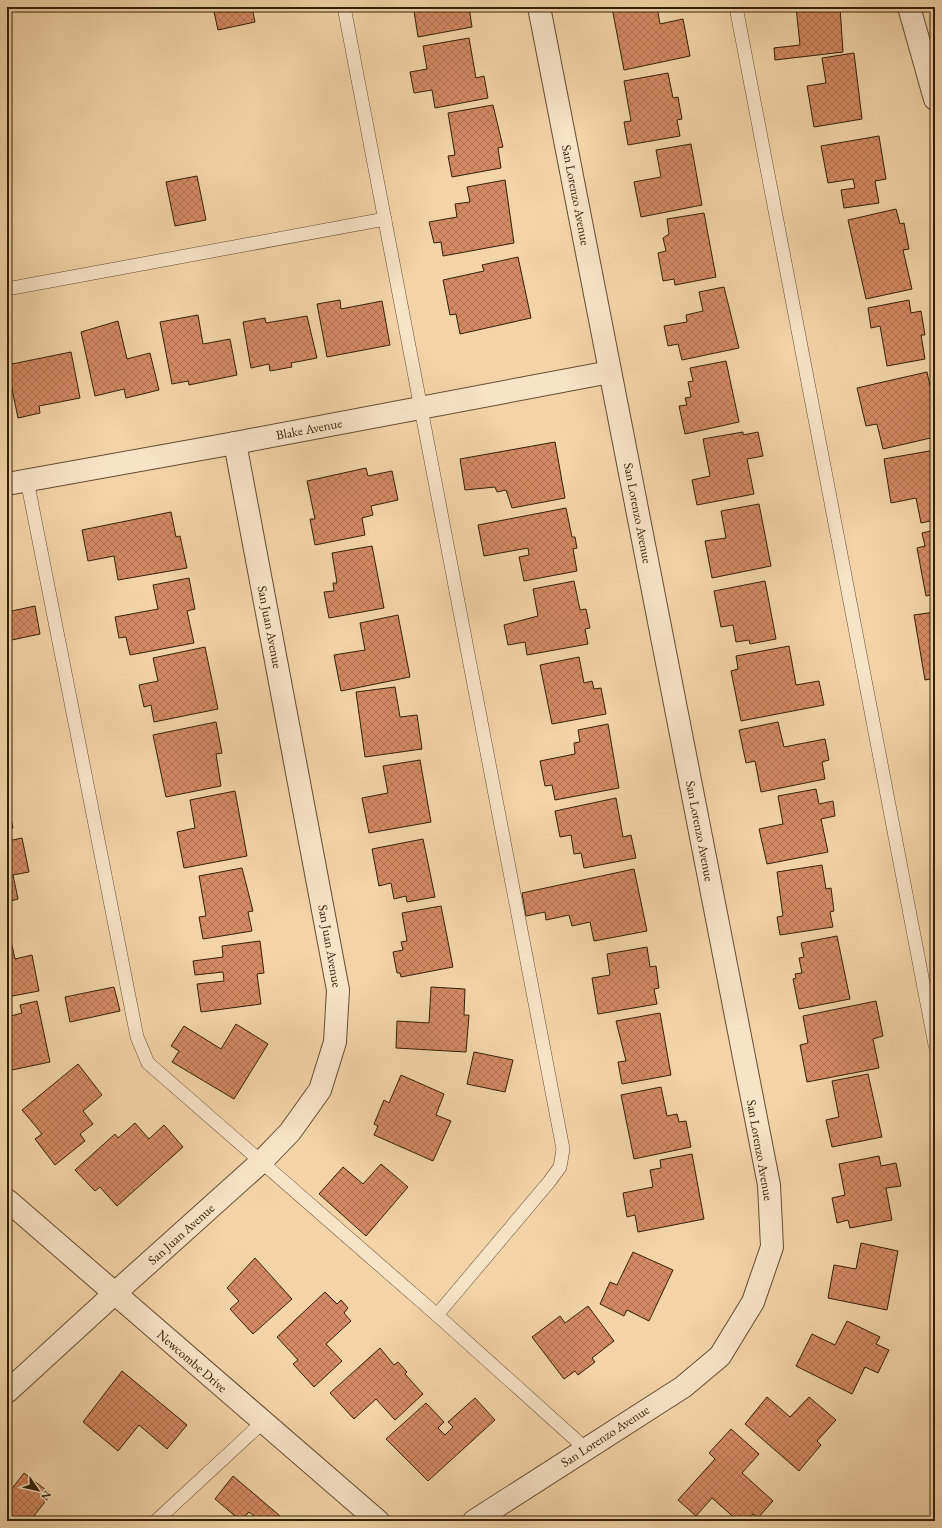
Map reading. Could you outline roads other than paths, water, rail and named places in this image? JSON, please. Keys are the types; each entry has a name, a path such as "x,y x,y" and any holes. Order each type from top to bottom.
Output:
{"street":[{"name":"San Lorenzo Avenue","path":"474,1521 682,1387 720,1356 753,1302 772,1247 769,1186 539,7"},
{"path":"909,7 935,98"},
{"name":"Blake Avenue","path":"17,482 235,443 610,372"},
{"name":"San Juan Avenue","path":"7,1392 261,1162 290,1132 320,1090 335,1042 338,990 235,443"},
{"name":"Newcombe Drive","path":"7,1200 378,1521"}],"lane":[{"path":"344,7 563,1149 560,1167 549,1182 437,1315"},
{"path":"736,7 935,1045"},
{"path":"7,289 385,219"},
{"path":"17,482 137,1038 148,1063 437,1315 586,1448"},
{"path":"156,1521 263,1422"}]}
